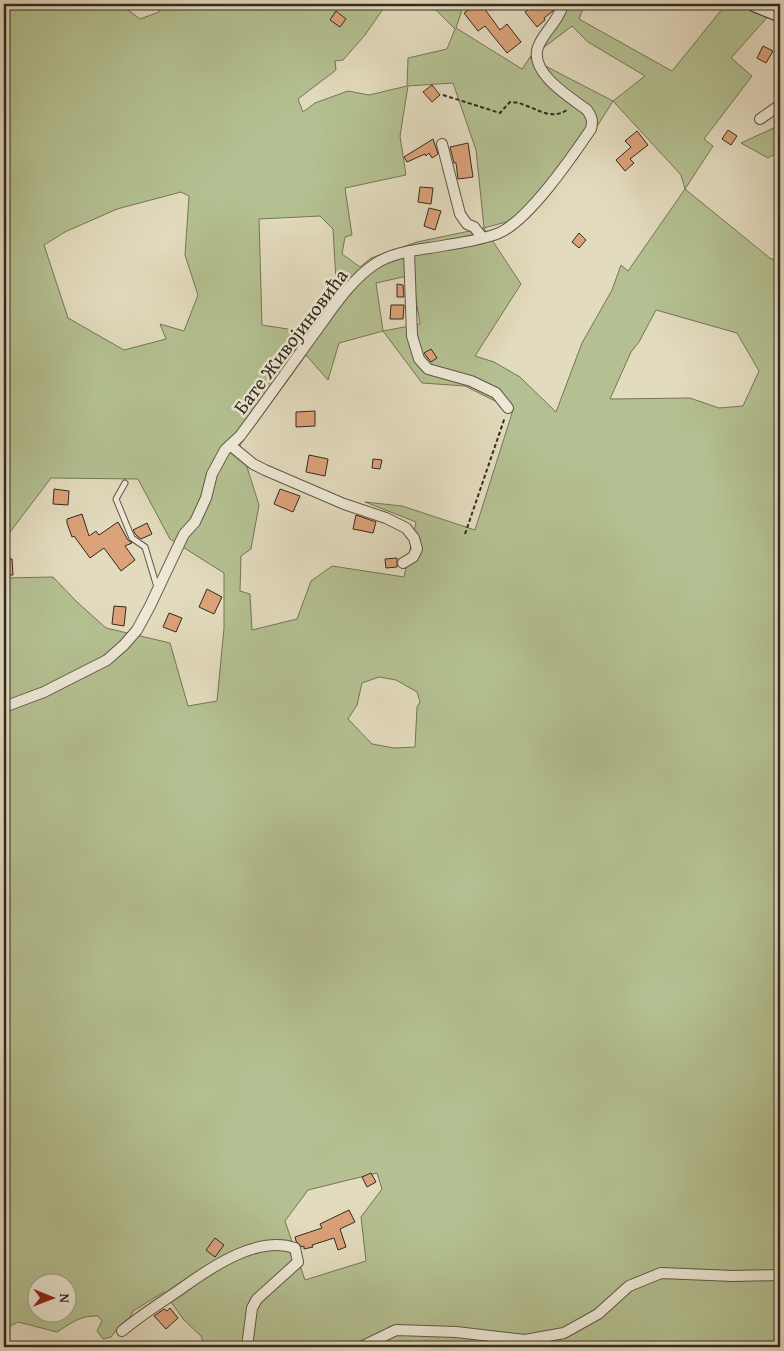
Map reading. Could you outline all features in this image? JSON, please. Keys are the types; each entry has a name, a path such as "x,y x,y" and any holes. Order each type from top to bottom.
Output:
{"street":[{"name":"Бате Живојиновића","path":"4,707 44,692 107,660 137,630 184,534 195,522 206,498 212,474 225,450 240,436 337,303 361,276 383,259 409,251 448,245 499,233 516,222 566,166 591,129 592,123 591,116 578,103 546,78 538,64 538,47 561,12 563,4"},
{"path":"755,4 780,14"},
{"path":"760,119 780,105"},
{"path":"442,144 460,214 467,224 474,227 482,237"},
{"path":"409,251 412,336 419,359 428,369 471,381 496,393 508,408"},
{"path":"230,445 253,464 265,470 344,504 386,518 406,528 414,538 417,549 413,558 403,563"},
{"path":"122,1331 195,1278 225,1260 250,1251 276,1245 287,1245 295,1248 298,1262 257,1299 252,1308 247,1347"},
{"path":"360,1347 396,1330 456,1332 525,1340 564,1333 598,1314 629,1286 661,1273 733,1276 780,1275"}],"lane":[{"path":"125,483 116,499 132,538 145,547 158,590"}],"path":[{"path":"443,95 500,114 510,102 518,102 548,115 562,113 578,103"},
{"path":"465,534 508,408"}],"green space":[{"path":"4,4 120,4 140,19 159,12 162,4 380,4 383,9 365,35 343,60 335,61 336,70 298,99 303,112 315,103 348,91 369,95 407,86 408,58 447,49 455,29 430,4 464,4 456,28 522,69 566,4 585,4 579,19 672,71 723,8 717,4 779,4 731,58 752,76 704,139 713,146 685,189 771,259 780,259 780,1347 205,1347 201,1336 184,1320 164,1292 133,1311 128,1322 118,1328 111,1337 103,1339 97,1331 102,1321 98,1316 78,1320 78,1274 28,1274 28,1324 70,1324 57,1332 18,1322 4,1329 4,578 53,577 106,628 170,643 188,706 217,701 224,628 224,573 170,539 138,479 51,478 4,540","holes":["572,26 588,42 645,76 613,101 530,58","453,83 476,150 484,228 417,242 371,258 360,267 342,254 345,237 352,235 345,188 406,175 400,136 408,86","613,101 681,175 685,189 628,271 621,265 612,290 582,343 556,412 520,377 494,362 475,356 521,284 484,228 506,222 545,200 578,157","181,192 189,196 185,255 198,295 184,331 160,324 166,339 124,350 68,318 44,245 65,232 117,209","320,216 333,229 336,281 307,332 262,325 259,219","412,275 420,324 383,331 376,283","656,310 737,333 759,371 743,406 719,408 690,398 610,399 631,352 639,342","383,331 422,383 465,386 513,410 475,530 402,506 365,502 416,522 404,577 332,566 311,581 297,619 252,630 250,594 240,591 241,556 251,549 259,505 240,445 306,355 328,380 339,343","379,677 396,680 417,692 420,702 417,707 415,747 394,748 372,744 348,719 357,705 362,683","377,1173 382,1189 361,1217 366,1261 305,1280 285,1221 308,1190"]},
{"path":"780,126 780,151 768,158 741,143"}],"building":[{"path":"477,4 481,4 500,30 507,24 521,42 507,53 485,26 478,31 464,13"},
{"path":"536,4 556,4 553,11 537,27 525,12"},
{"path":"336,11 346,19 340,27 330,20"},
{"path":"763,46 773,51 766,63 757,58"},
{"path":"432,85 440,95 432,102 423,92"},
{"path":"728,130 737,136 731,145 722,139"},
{"path":"637,131 648,145 630,159 634,163 625,171 616,160 631,147 625,141"},
{"path":"433,139 438,154 432,158 429,153 426,156 425,154 407,162 404,157"},
{"path":"468,143 473,177 458,179 456,163 454,163 450,147"},
{"path":"420,187 433,188 431,204 418,202"},
{"path":"429,208 441,211 435,230 424,226"},
{"path":"579,233 586,240 579,248 572,242"},
{"path":"397,284 403,285 404,297 397,297"},
{"path":"391,305 404,305 403,319 390,319"},
{"path":"431,349 437,358 431,362 424,353"},
{"path":"315,411 315,426 296,427 296,412"},
{"path":"309,455 328,459 325,476 306,472"},
{"path":"373,459 382,460 380,469 372,468"},
{"path":"54,489 69,491 68,505 53,504"},
{"path":"280,489 300,496 293,512 274,504"},
{"path":"82,514 89,536 96,531 99,535 118,522 128,540 132,543 125,546 135,560 121,571 104,548 90,558 74,536 72,537 67,523 67,519"},
{"path":"356,515 376,522 373,533 353,529"},
{"path":"147,523 152,534 141,539 133,530"},
{"path":"397,558 397,567 386,568 385,559"},
{"path":"4,559 12,559 13,575 4,575"},
{"path":"207,589 222,597 214,614 199,607"},
{"path":"114,606 126,607 124,626 112,624"},
{"path":"169,613 182,618 176,632 163,627"},
{"path":"371,1173 376,1182 367,1187 362,1177"},
{"path":"349,1210 355,1222 340,1229 346,1247 338,1250 334,1238 304,1249 304,1246 302,1247 296,1241 295,1237 322,1228 320,1224"},
{"path":"215,1238 224,1245 215,1257 206,1250"},
{"path":"170,1308 178,1318 166,1329 154,1316 164,1309 167,1311"}]}
